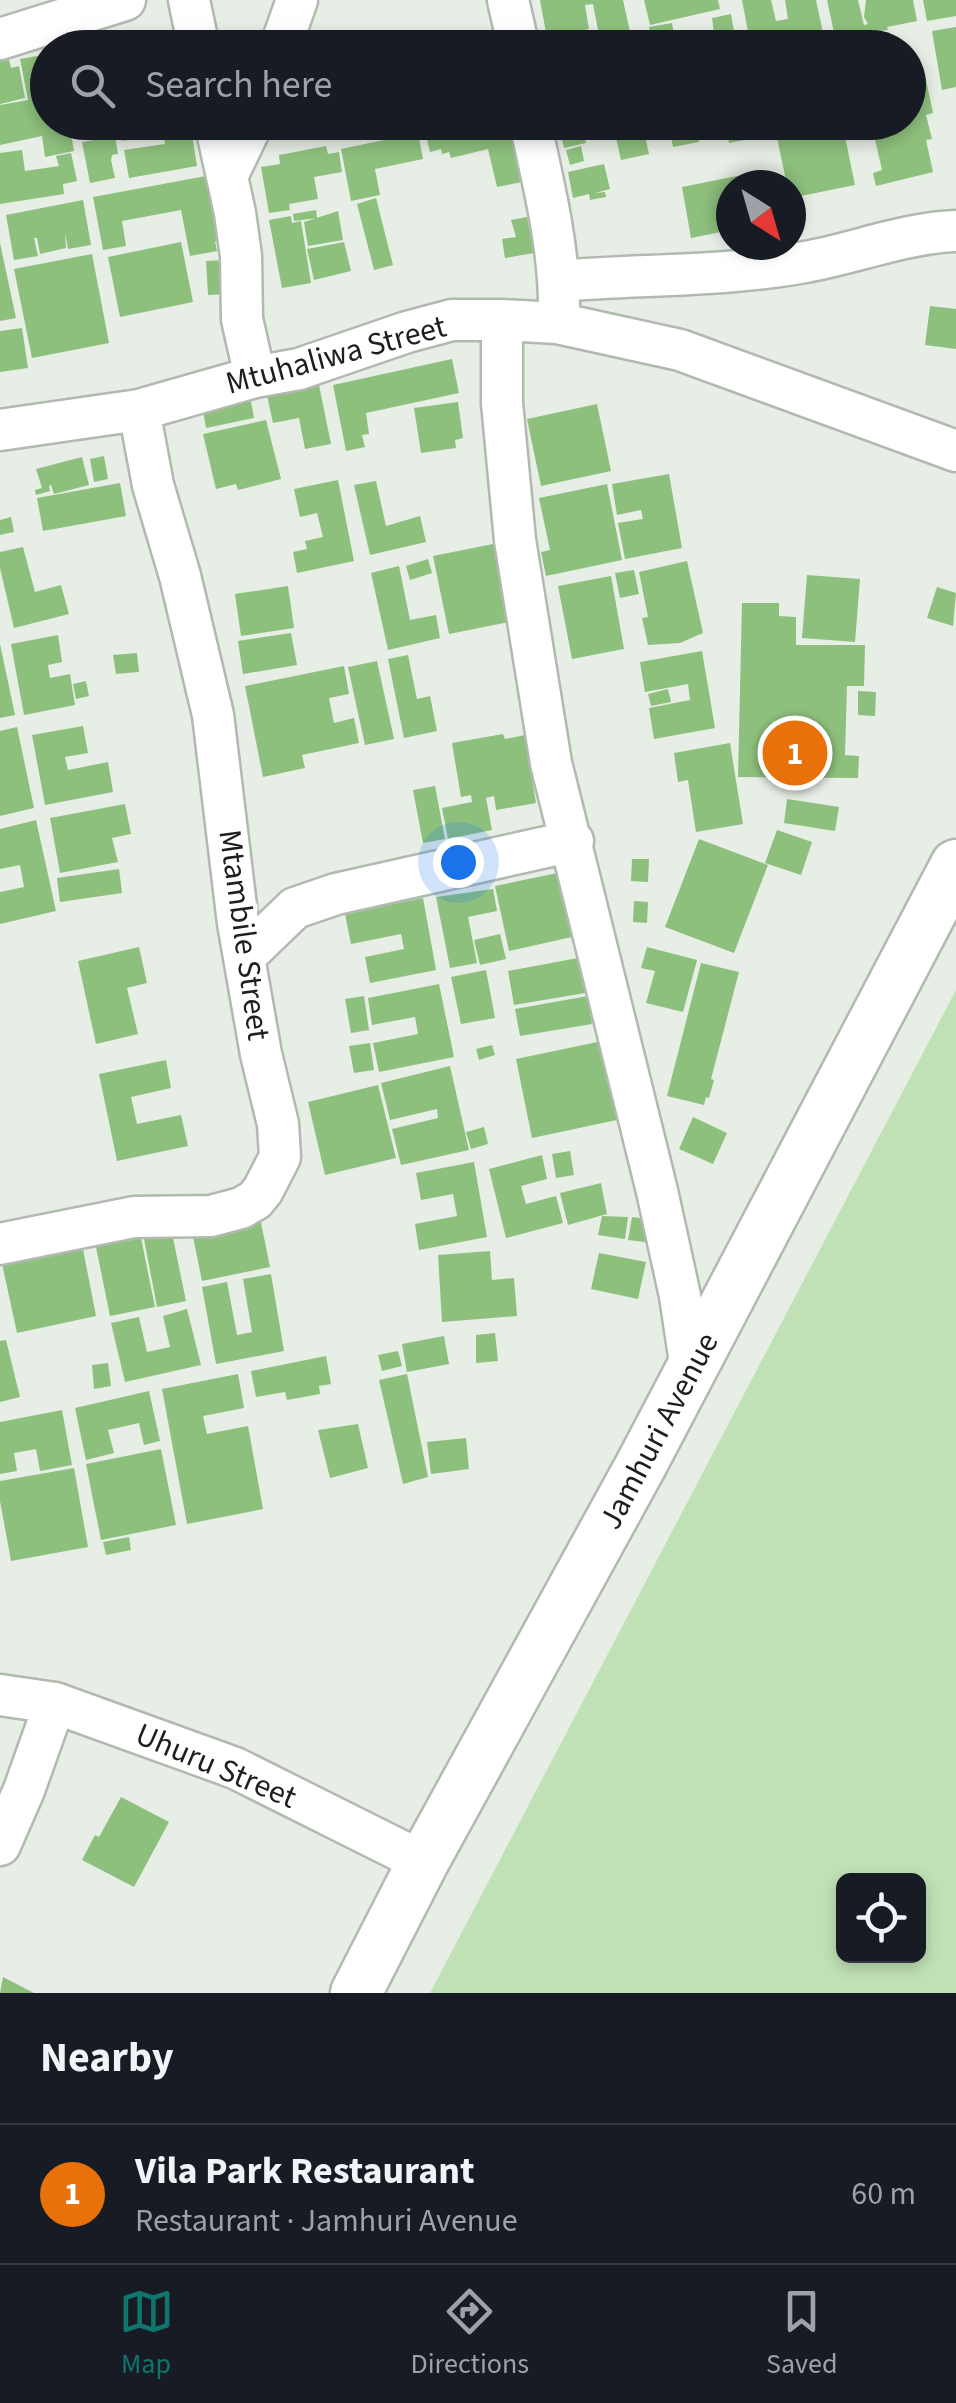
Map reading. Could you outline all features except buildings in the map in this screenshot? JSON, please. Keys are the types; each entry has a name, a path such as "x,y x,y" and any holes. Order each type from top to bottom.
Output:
{"street":[{"path":"0,39 124,0"},
{"path":"189,0 195,30"},
{"path":"286,30 297,0"},
{"path":"508,0 514,30"},
{"path":"220,140 242,256 242,319 254,377"},
{"path":"228,172 243,140"},
{"path":"533,140 559,281 557,323"},
{"path":"559,281 716,274 808,262 866,246 956,231"},
{"name":"Mtuhaliwa Street","path":"0,430 139,410 254,377 299,369 452,320 502,320 557,323 680,350 956,451"},
{"path":"502,320 502,403 515,540 551,764 660,1207 691,1369"},
{"name":"Mtambile Street","path":"0,1244 134,1218 211,1216 241,1208 254,1200 280,1157 278,1124 244,957 213,715 180,576 153,485 139,410"},
{"path":"244,957 295,908 336,894 573,841"},
{"name":"Jamhuri Avenue","path":"356,1993 574,1590 956,865"},
{"name":"Uhuru Street","path":"0,1694 54,1703 235,1768 424,1862"},
{"path":"0,1845 54,1703"}],"green space":[{"path":"956,990 956,1993 430,1993"}],"place":[{"name":"Vila Park Restaurant","path":"795,753"}]}
